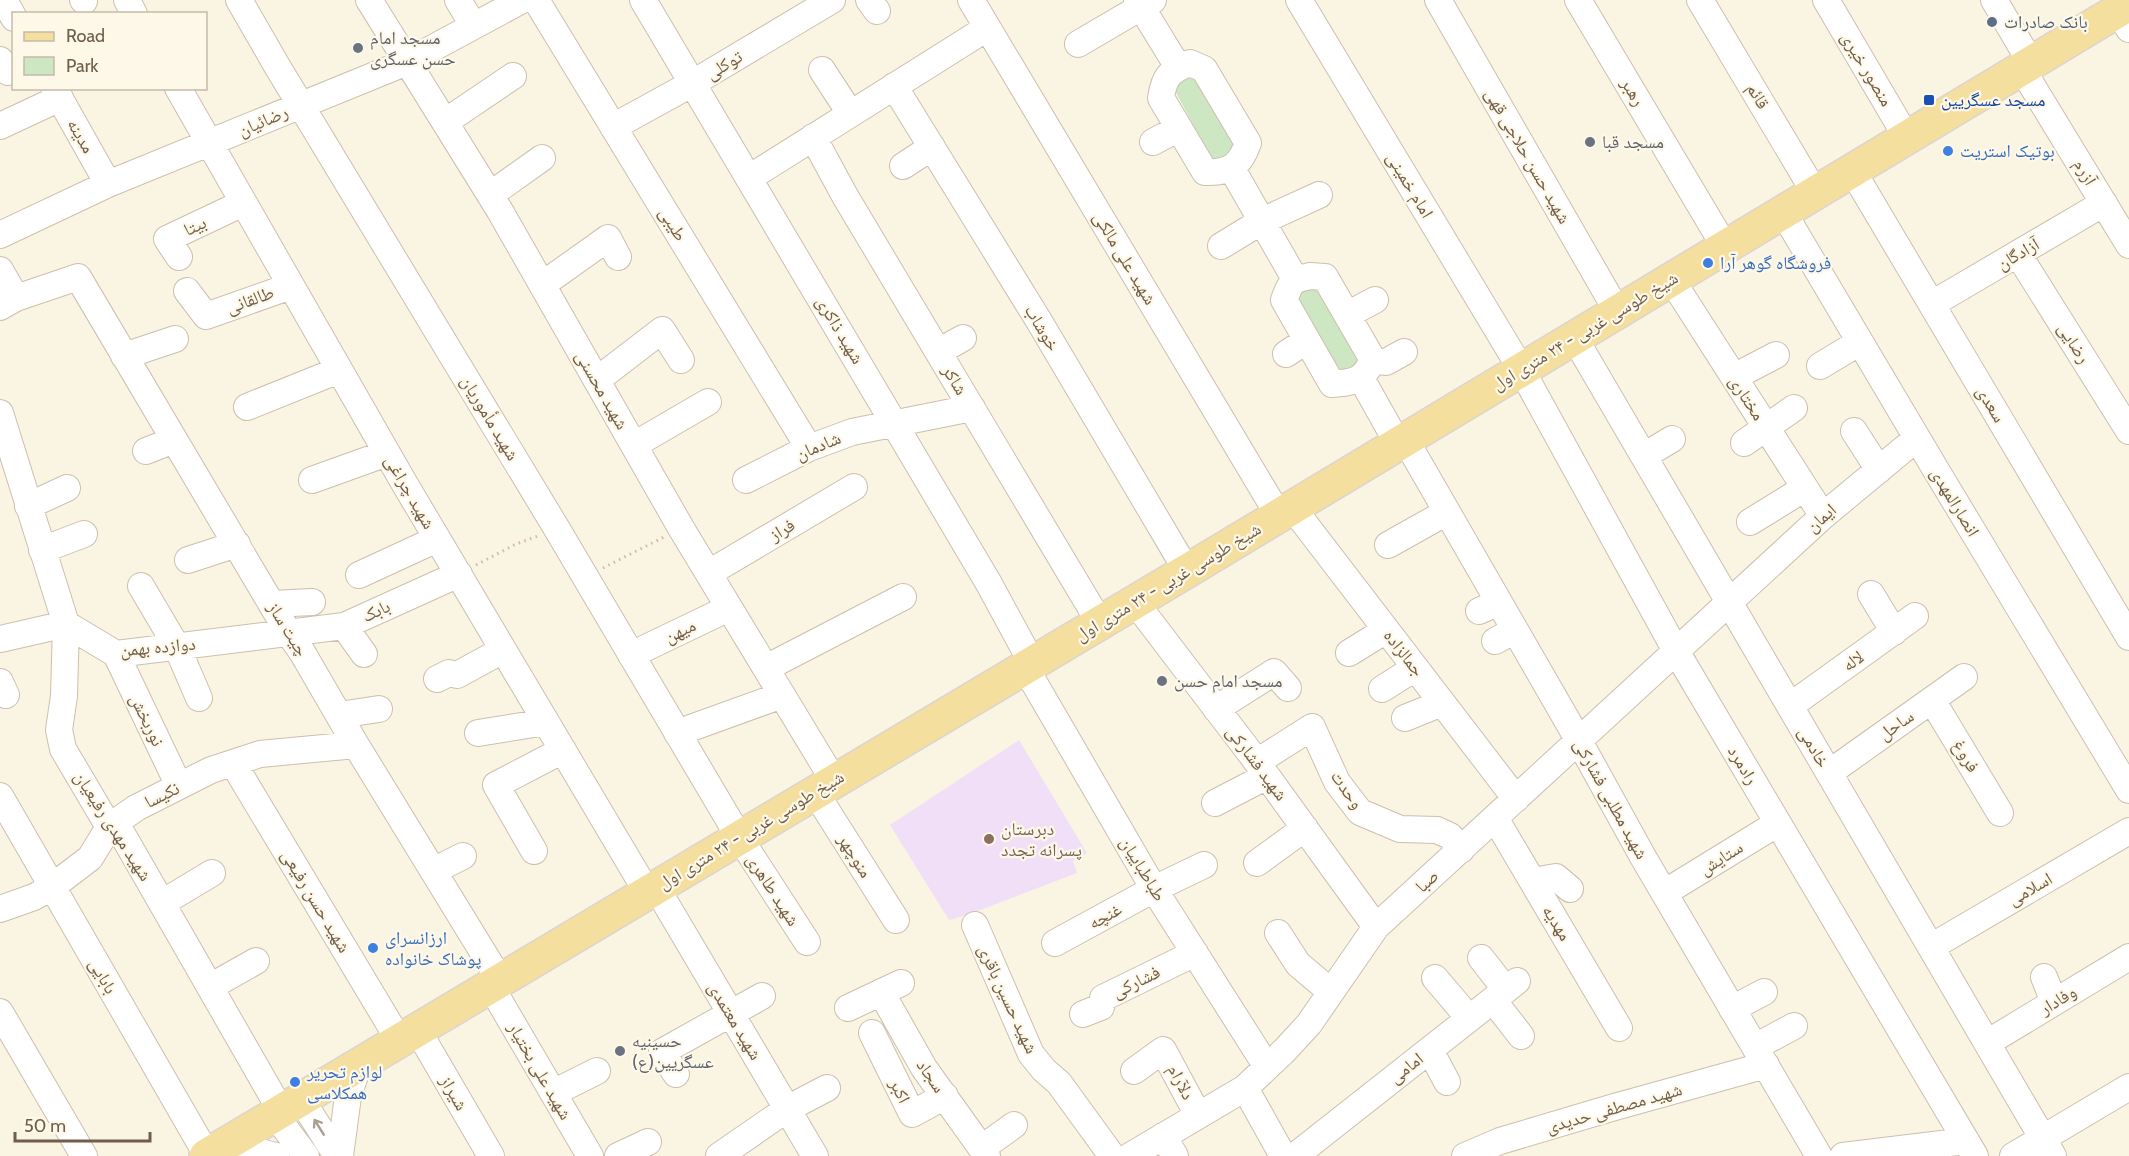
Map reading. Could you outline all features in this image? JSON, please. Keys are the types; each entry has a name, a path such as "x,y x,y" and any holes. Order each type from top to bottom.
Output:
{"main road":[{"name":"شیخ طوسی غربی - ۲۴ متری اول","path":"211,1153 1187,572 1852,170 2027,66 2125,14"}],"street":[{"path":"3,0 12,15"},
{"name":"شهید مأموریان","path":"239,0 739,837"},
{"name":"شهید محسنی","path":"369,0 490,195 681,528 782,695 824,786"},
{"path":"458,0 473,25"},
{"name":"رضائیان","path":"0,235 108,184 407,62 522,0"},
{"name":"طیبی","path":"536,0 809,448"},
{"name":"توکلی","path":"614,127 832,0"},
{"name":"شهید علی مالکی","path":"971,0 1286,512"},
{"name":"امام خمینی","path":"1299,0 1521,369"},
{"name":"شهید حسن حلاجی قهی","path":"1438,0 1617,311"},
{"name":"رهبر","path":"1578,0 1725,247"},
{"name":"قائم","path":"1700,0 1815,193"},
{"name":"منصور خیری","path":"1826,0 1907,138"},
{"name":"آزرم","path":"1994,0 2027,66 2129,245"},
{"path":"1078,44 1143,2 1178,67"},
{"name":"شهید ذاکری","path":"653,3 693,83 988,582 1029,665"},
{"path":"749,177 987,28"},
{"path":"1190,63 1204,69 1232,95 1248,143 1244,154 1232,169 1205,172 1161,98 1163,84 1178,67 1190,63"},
{"path":"822,70 850,113"},
{"path":"445,122 513,76"},
{"name":"خوشاب","path":"894,86 1039,321 1187,572"},
{"name":"شهید چراغی","path":"179,90 437,539 563,750 651,890"},
{"path":"0,126 57,93"},
{"name":"مدینه","path":"57,93 108,184"},
{"path":"1153,142 1179,128"},
{"name":"شاکر","path":"813,137 845,196 1100,623"},
{"path":"903,166 932,147"},
{"path":"490,195 542,158"},
{"path":"1232,169 1294,279 1284,300 1296,347 1332,384 1349,382 1367,369 1404,352"},
{"name":"سعدی","path":"1852,170 2129,637"},
{"path":"1221,246 1262,221 1319,195"},
{"name":"بیتا","path":"179,257 167,239 243,203"},
{"name":"آزادگان","path":"1932,304 2104,203"},
{"name":"انصارالمهدی","path":"1783,212 2129,790"},
{"path":"542,285 608,238 618,257"},
{"name":"رضایی","path":"2018,254 2129,431"},
{"path":"0,270 8,303"},
{"name":"شهید مطلبی فشارکی","path":"1294,279 1310,276 1325,277 1347,315 1367,369 1402,442 1447,512 1489,607 1505,636 1579,741 1664,893 1730,993 1760,1056 1819,1156"},
{"name":"چیت ساز","path":"8,303 78,277 288,632 433,871 495,982"},
{"name":"مختاری","path":"1671,279 1823,516"},
{"name":"طالقانی","path":"187,291 206,316 291,286"},
{"path":"1347,315 1375,300"},
{"path":"597,380 662,330 681,360"},
{"name":"خادمی","path":"1574,337 2048,1147"},
{"path":"938,352 963,338"},
{"path":"124,356 175,339"},
{"path":"1820,366 1860,342"},
{"path":"1734,377 1776,355"},
{"name":"رادمرد","path":"1521,369 1676,651 1970,1148"},
{"path":"247,407 339,370"},
{"path":"634,445 708,402"},
{"name":"شادمان","path":"747,480 809,448 852,432 972,408"},
{"path":"1744,443 1794,408"},
{"name":"شهید مهدی رفیعیان","path":"0,413 6,457 28,506 66,624 64,696 59,730 63,749 109,826 121,832 210,987 286,1108"},
{"path":"1854,431 1879,470"},
{"name":"ایمان","path":"1729,602 1823,516 1917,438"},
{"path":"1644,456 1672,439"},
{"path":"146,451 174,440"},
{"path":"312,480 387,453"},
{"name":"فراز","path":"709,573 854,487"},
{"path":"28,506 67,488"},
{"path":"1750,522 1805,488"},
{"name":"جمالزاده","path":"1286,512 1386,630 1516,798"},
{"path":"1388,545 1447,512"},
{"path":"42,550 84,534"},
{"path":"359,575 437,539"},
{"path":"188,560 237,544"},
{"name":"بابک","path":"288,632 344,626 459,574"},
{"path":"1871,594 1894,632"},
{"path":"139,595 177,646 199,698"},
{"path":"766,668 903,597"},
{"path":"272,604 312,602"},
{"name":"شهید فشارکی","path":"1135,602 1262,769 1376,927"},
{"name":"صبا","path":"1130,1156 1169,1146 1198,1115 1245,1088 1309,1024 1376,927 1729,602"},
{"name":"میهن","path":"631,655 729,608"},
{"name":"لاله","path":"1790,706 1916,616"},
{"path":"0,639 66,624"},
{"name":"دوازده بهمن","path":"66,624 116,654 288,632"},
{"path":"344,626 364,654"},
{"path":"1349,653 1386,630"},
{"path":"437,679 449,673 457,675 503,650"},
{"name":"نوربخش","path":"116,654 179,786"},
{"name":"طباطباییان","path":"1029,665 1154,889 1267,1067"},
{"path":"1382,689 1415,668"},
{"path":"1216,709 1274,672 1288,688"},
{"name":"ساحل","path":"1829,773 1964,677"},
{"path":"677,733 782,695"},
{"name":"فروغ","path":"1932,700 2000,813"},
{"path":"1405,718 1442,703"},
{"path":"339,715 379,709"},
{"path":"478,733 546,722"},
{"name":"وحدت","path":"1262,769 1312,727 1337,782 1360,812 1400,829 1437,830 1450,836 1461,850"},
{"name":"نکیسا","path":"0,909 34,897 52,887 90,858 109,826 136,808 212,770 260,754 356,745"},
{"path":"534,851 496,785 563,750"},
{"name":"شهید حسن رفیعی","path":"233,763 408,1035"},
{"path":"1215,803 1262,769"},
{"name":"منوچهر","path":"824,786 896,920"},
{"name":"بابایی","path":"0,796 211,1153"},
{"name":"مهدیه","path":"1495,818 1619,1028"},
{"name":"ستایش","path":"1664,893 1778,823"},
{"path":"1257,863 1305,828"},
{"name":"اسلامی","path":"1931,947 2129,831"},
{"name":"شهید طاهری","path":"739,837 807,942"},
{"path":"433,871 463,856"},
{"name":"غنچه","path":"1055,943 1154,889 1204,865"},
{"path":"162,903 212,873"},
{"path":"1533,881 1556,877 1570,889"},
{"name":"شهید معتمدی","path":"651,890 730,1013 815,1156"},
{"name":"شهید حسین باقری","path":"975,925 1031,1054 1059,1083 1112,1156"},
{"path":"1278,933 1298,964 1331,992"},
{"name":"فشارکی","path":"1083,1014 1101,1007 1103,998 1195,953"},
{"name":"وفادار","path":"1987,1043 2129,957"},
{"path":"1481,958 1505,990 1521,1036"},
{"path":"210,987 256,961"},
{"path":"2044,977 2054,1002"},
{"path":"1435,978 1469,1018"},
{"name":"شهید علی بختیار","path":"495,982 553,1093 590,1156"},
{"name":"سجاد","path":"848,1008 891,987 924,1068 982,1153"},
{"name":"امامی","path":"1295,1156 1505,990"},
{"path":"1730,993 1764,993"},
{"path":"676,1074 662,1052 762,996"},
{"path":"0,1012 84,1156"},
{"name":"شهید مصطفی حدیدی","path":"1464,1156 1500,1141 1760,1056 1794,1026"},
{"name":"اکبر","path":"872,1033 912,1114 945,1096"},
{"name":"شیراز","path":"408,1035 491,1156"},
{"name":"دلآرام","path":"1134,1071 1163,1050 1198,1115"},
{"path":"1430,1050 1447,1082"},
{"path":"339,1156 348,1096 359,1064"},
{"path":"553,1093 597,1071"},
{"path":"2013,1156 2048,1147 2129,1087"},
{"path":"719,1156 787,1109 827,1088"},
{"path":"1245,1088 1282,1156"},
{"path":"286,1108 306,1156"},
{"path":"286,1108 339,1156"},
{"path":"982,1153 1014,1125"},
{"path":"618,1156 648,1142"},
{"path":"1843,1156 1970,1148"},
{"path":"211,1153 251,1150 276,1156"}],"path":[{"path":"585,577 681,528"},
{"path":"459,574 516,544 557,529"}],"shaded area":[{"name":"دبرستان پسرانه تجدد","path":"1019,740 1087,853 1073,861 1077,873 949,920 890,825"}],"green space":[{"path":"1195,71 1239,146 1215,166 1171,83"},
{"path":"1321,283 1363,363 1339,374 1295,296 1300,287"}],"place":[{"name":"بانک صادرات","path":"1992,22"},
{"name":"مسجد امام حسن عسگری","path":"358,48"},
{"name":"مسجد عسگریین","path":"1929,100"},
{"name":"مسجد قبا","path":"1590,142"},
{"name":"بوتیک استریت","path":"1948,151"},
{"name":"فروشگاه گوهر آرا","path":"1708,263"},
{"name":"مسجد امام حسن","path":"1162,681"},
{"name":"دبرستان پسرانه تجدد","path":"989,839"},
{"name":"ارزانسرای پوشاک خانواده","path":"373,948"},
{"name":"حسینیه عسگریین(ع)","path":"620,1051"},
{"name":"لوازم تحریر همکلاسی","path":"295,1082"}]}
